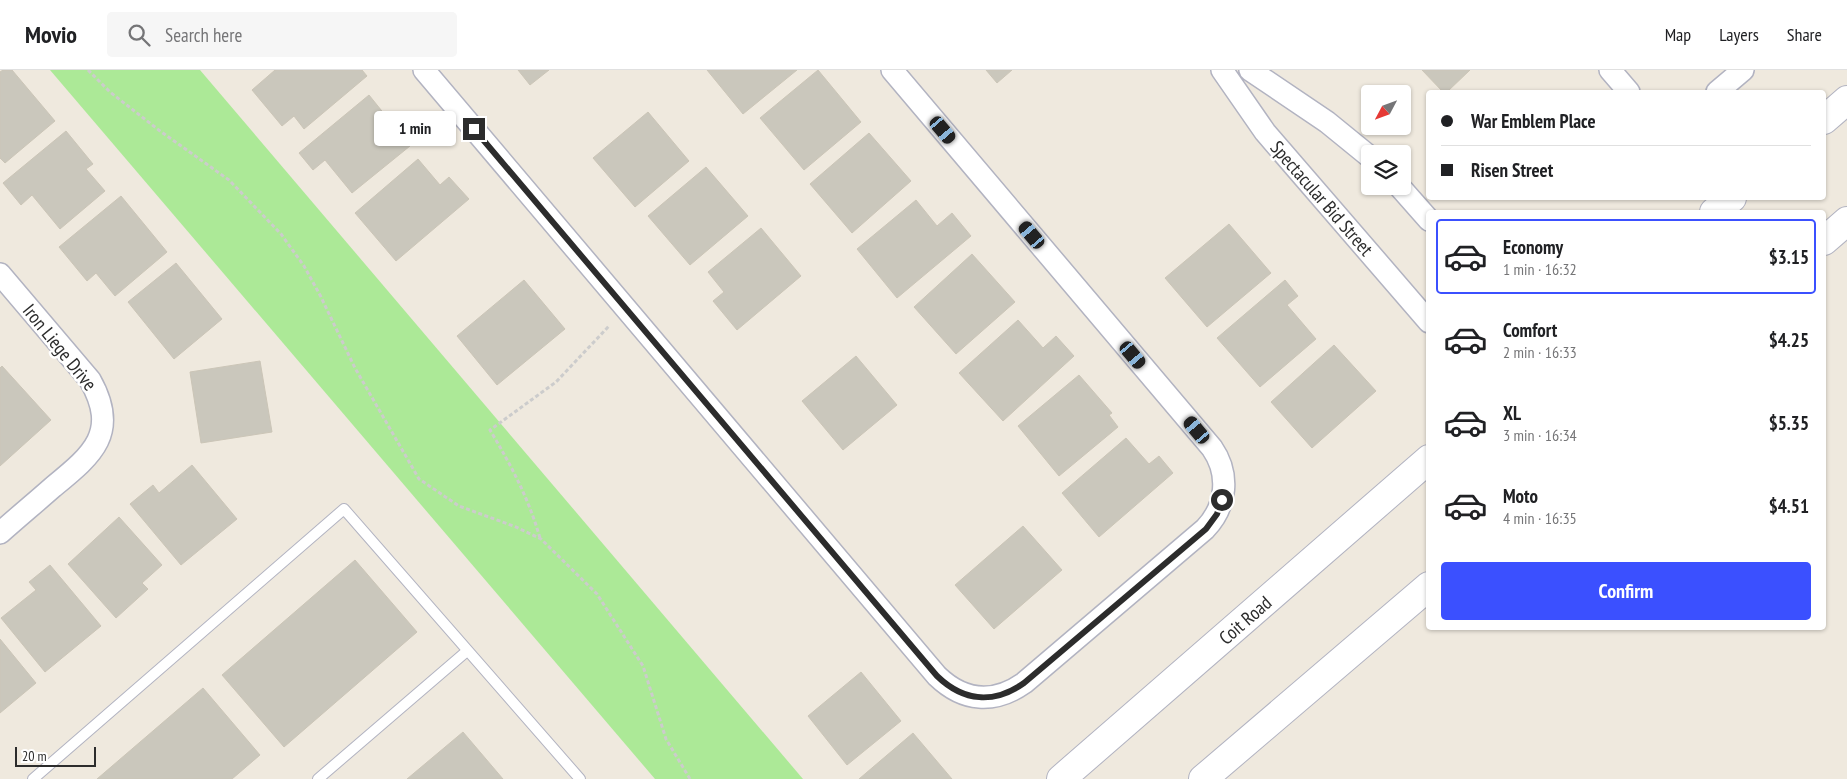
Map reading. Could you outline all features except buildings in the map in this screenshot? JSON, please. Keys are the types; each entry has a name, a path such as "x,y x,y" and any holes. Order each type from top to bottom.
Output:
{"main road":[{"path":"1826,118 1847,100"},
{"path":"1717,210 1729,200"},
{"path":"1826,239 1847,221"},
{"name":"Coit Road","path":"1061,779 1426,462"},
{"path":"1203,779 1426,589"}],"street":[{"path":"424,70 937,676 955,690 978,697 1001,695 1015,690 1024,683 1206,529 1217,514 1223,496 1224,476 1220,462 1212,448 892,70"},
{"name":"Spectacular Bid Street","path":"1222,70 1265,132 1426,319"},
{"path":"1250,70 1327,122 1361,150"},
{"path":"1610,70 1627,90"},
{"path":"1719,90 1743,70"},
{"path":"1408,195 1426,216"},
{"name":"Iron Liege Drive","path":"0,274 90,380 100,401 102,412 102,428 95,446 84,462 0,533"}],"lane":[{"path":"33,779 344,510 580,779"},
{"path":"318,779 467,651"}],"path":[{"path":"88,70 117,98 229,180 281,234 308,274 355,368 419,479 459,506 516,527 541,539 597,594 643,666 666,739 690,779"},
{"path":"541,539 530,506 515,474 490,430 556,382 624,307"}],"green space":[{"path":"50,70 200,70 803,779 655,779"}],"route":[{"path":"474,129 937,676 955,690 966,695 986,698 1015,690 1206,529 1217,514 1222,500"}]}
